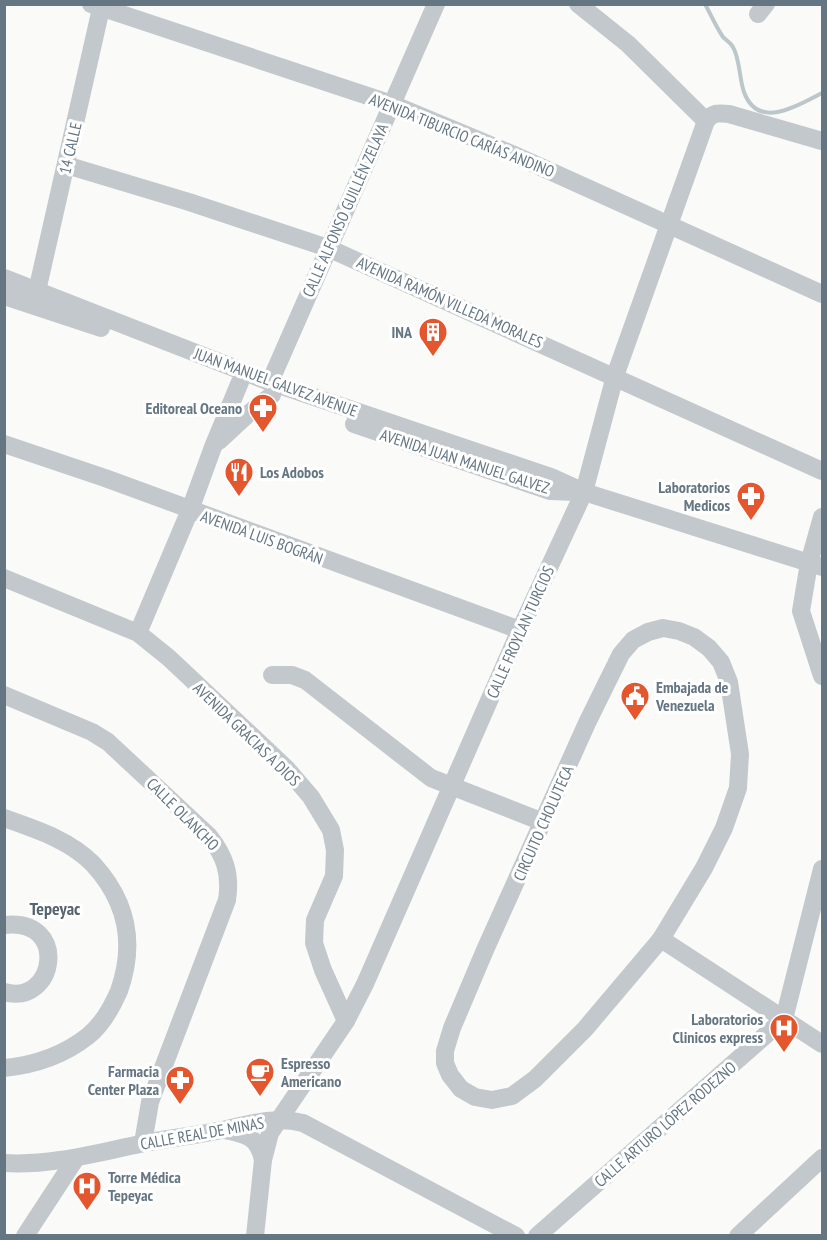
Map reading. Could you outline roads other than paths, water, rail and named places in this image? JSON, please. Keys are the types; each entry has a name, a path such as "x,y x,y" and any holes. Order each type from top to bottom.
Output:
{"street":[{"name":"CALLE ALFONSO GUILLÉN ZELAYA","path":"213,447 247,415 271,388 328,248 436,4"},
{"path":"578,4 628,44 706,121 711,114 719,112 822,141"},
{"name":"AVENIDA TIBURCIO CARÍAS ANDINO","path":"98,5 392,105 512,154 822,294"},
{"name":"14 CALLE","path":"37,291 66,165 98,5"},
{"name":"CALLE FROYLAN TURCIOS","path":"255,1236 267,1139 277,1119 346,1021 365,984 520,630 584,492 615,376 706,121"},
{"name":"AVENIDA RAMÓN VILLEDA MORALES","path":"66,165 189,202 328,248 822,471"},
{"path":"6,283 240,382 271,388"},
{"name":"JUAN MANUEL GALVEZ AVENUE","path":"6,283 37,291 271,388 551,477 584,492"},
{"name":"CALLE ALFONSO GUILLÉN ZELAYA","path":"138,633 190,510 240,382"},
{"name":"AVENIDA LUIS BOGRÁN","path":"4,444 105,478 520,630"},
{"path":"584,492 816,565"},
{"path":"822,517 816,565 801,611 822,676"},
{"name":"AVENIDA GRACIAS A DIOS","path":"4,578 138,633 169,658 287,769 310,797 331,830 335,849 334,876 315,920 314,943 323,970 346,1021"},
{"name":"CIRCUITO CHOLUTECA","path":"663,628 694,637 709,648 721,663 729,682 740,754 738,788 724,828 704,868 661,939 585,1029 536,1080 512,1096 492,1100 475,1097 460,1089 450,1076 445,1051 452,1028 485,950 543,822 621,654 633,640 648,632 663,628"},
{"path":"272,675 292,675 305,680 431,778 543,822"},
{"name":"CALLE OLANCHO","path":"4,695 92,732 108,742 209,836 220,850 227,866 230,883 227,900 150,1102 143,1143"},
{"path":"4,818 39,831 71,847 91,863 114,893 126,924 129,943 126,963 114,1002 104,1019 90,1035 49,1058 33,1064 4,1068"},
{"path":"784,1019 822,869"},
{"path":"4,925 27,926 37,931 44,940 50,961 47,972 31,989 20,993 4,992"},
{"path":"661,939 822,1044"},
{"name":"CALLE ARTURO LÓPEZ RODEZNO","path":"537,1236 784,1019"},
{"name":"CALLE REAL DE MINAS","path":"4,1163 24,1164 76,1158 143,1143 277,1119 303,1123 516,1236"},
{"path":"222,1130 242,1134 254,1140 261,1149 263,1160"},
{"path":"25,1236 76,1158"},
{"path":"738,1236 822,1158"}],"waterway":[{"path":"705,4 720,33 733,47 744,92 750,104 769,113 780,112 822,93"}],"place":[{"name":"INA","path":"433,358"},
{"name":"Editoreal Oceano","path":"263,434"},
{"name":"Los Adobos","path":"239,498"},
{"name":"Laboratorios Medicos","path":"751,522"},
{"name":"Embajada de Venezuela","path":"635,722"},
{"name":"Laboratorios Clinicos express","path":"784,1054"},
{"name":"Espresso Americano","path":"260,1098"},
{"name":"Farmacia Center Plaza","path":"180,1106"},
{"name":"Torre Médica Tepeyac","path":"87,1212"}],"district":[{"name":"Tepeyac","path":"55,908"}]}
